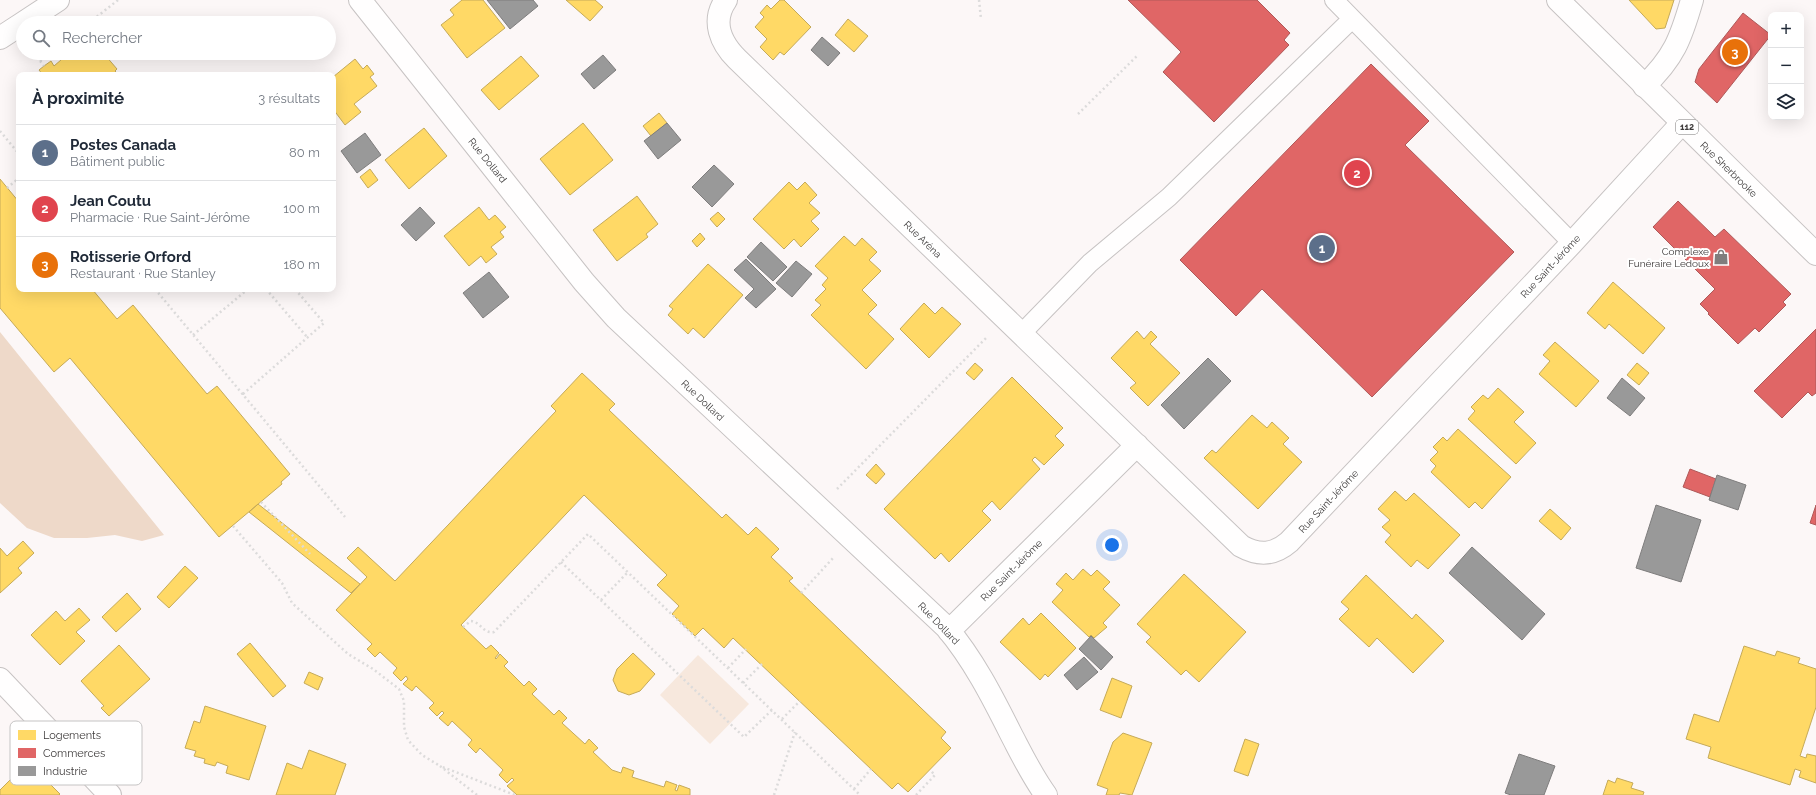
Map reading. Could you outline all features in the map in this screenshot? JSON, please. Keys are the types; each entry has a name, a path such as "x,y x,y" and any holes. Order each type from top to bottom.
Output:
{"street":[{"path":"34,16 58,0"},
{"name":"Rue Dollard","path":"360,0 584,282 605,306 631,333 949,631 978,672 1030,771 1046,795"},
{"name":"Rue Aréna","path":"726,0 720,15 720,37 726,48 736,59 1137,445"},
{"name":"Rue Sherbrooke","path":"1558,0 1816,254"},
{"path":"1644,86 1662,69 1673,52 1681,35 1692,0"},
{"path":"0,38 16,28"},
{"name":"Rue Saint-Jérôme","path":"949,631 1137,445 1241,546 1250,552 1260,554 1271,553 1281,548 1572,243 1682,123"},
{"path":"0,679 40,721"},
{"path":"101,785 110,795"}],"lane":[{"path":"1334,0 1572,243"},
{"path":"1021,334 1090,263 1169,197 1352,19"}],"path":[{"path":"98,16 118,0"},
{"path":"979,0 981,19"},
{"path":"1078,114 1138,55"},
{"path":"40,61 44,66"},
{"path":"0,131 16,150"},
{"path":"7,188 16,180"},
{"path":"157,292 345,517"},
{"path":"193,335 244,292"},
{"path":"269,292 307,337"},
{"path":"243,394 324,323 298,292"},
{"path":"819,508 1005,318"},
{"path":"261,502 310,554"},
{"path":"233,526 282,583 292,603 348,654 378,672 399,689 404,701 404,727 408,740 422,755 440,766 477,795"},
{"path":"463,627 471,621 474,621 486,632 494,632 588,534 860,795"},
{"path":"801,593 852,539"},
{"path":"561,562 744,737 772,710"},
{"path":"601,600 628,572"},
{"path":"728,668 746,649"},
{"path":"743,683 762,664"},
{"path":"782,719 800,701"},
{"path":"774,795 795,732"},
{"path":"440,766 516,795"},
{"path":"854,789 871,770"},
{"path":"916,795 935,775 930,770"}],"shaded area":[{"path":"0,332 164,535 142,541 115,535 87,538 54,538 27,528 0,503"},
{"path":"698,655 749,704 710,744 660,695"}],"building: Logements":[{"path":"462,0 483,0 505,28 467,58 441,25 454,15 450,10"},
{"path":"566,0 595,0 603,7 590,21"},
{"path":"780,0 784,0 811,27 784,55 780,52 773,60 760,47 767,39 755,27 764,17 760,13 767,5 771,9"},
{"path":"1629,0 1674,0 1665,28 1656,29"},
{"path":"848,19 868,36 854,52 835,35"},
{"path":"521,56 539,76 499,110 481,90"},
{"path":"355,59 363,69 367,65 374,74 370,77 377,86 354,104 361,112 345,125 336,113 336,75"},
{"path":"61,60 109,60 117,69 115,71 116,72 41,72 39,70 51,61 54,66"},
{"path":"659,113 667,123 651,136 643,126"},
{"path":"583,123 613,160 570,195 540,159"},
{"path":"424,128 447,156 409,189 385,160"},
{"path":"370,169 378,180 368,188 360,177"},
{"path":"0,179 16,198 16,292 94,292 117,319 133,305 207,394 217,386 290,474 281,482 282,484 219,537 70,358 54,372 0,308"},
{"path":"789,182 797,190 805,182 817,195 809,203 820,213 811,221 819,229 801,247 794,239 784,249 753,219"},
{"path":"637,196 658,224 646,234 648,237 617,261 593,230"},
{"path":"479,207 489,220 495,215 506,227 500,232 504,237 491,247 497,254 486,263 481,256 469,266 444,236"},
{"path":"718,212 725,219 717,227 710,219"},
{"path":"700,233 705,239 697,247 692,241"},
{"path":"844,236 855,246 862,238 877,252 869,260 881,271 862,290 877,305 868,314 894,339 866,369 811,315 821,305 815,300 826,289 822,285 828,278 815,266"},
{"path":"708,264 743,295 704,338 693,328 688,334 668,315 673,309 669,306"},
{"path":"1613,282 1665,328 1643,354 1609,324 1605,329 1587,313"},
{"path":"924,303 935,314 942,307 961,324 929,358 900,329"},
{"path":"1137,331 1144,339 1151,331 1157,337 1150,344 1180,373 1148,406 1130,388 1136,383 1111,358"},
{"path":"1555,342 1599,381 1576,407 1539,374 1550,361 1543,355"},
{"path":"975,363 983,370 974,380 966,373"},
{"path":"1637,363 1649,373 1639,385 1627,375"},
{"path":"582,373 615,404 609,410 722,518 726,514 748,535 756,527 779,549 771,557 793,578 789,581 946,732 941,738 951,748 908,792 898,783 892,789 733,638 724,648 703,628 695,636 672,614 679,606 657,585 667,575 584,495 461,625 486,649 491,645 499,653 495,658 496,659 500,654 508,662 504,666 524,686 529,681 537,689 532,694 554,715 559,710 567,718 562,723 585,744 589,739 598,748 593,752 612,770 621,773 623,767 634,771 632,777 664,787 666,781 677,785 675,790 677,791 679,785 690,789 690,795 517,795 507,786 514,780 512,778 507,783 499,775 503,770 480,748 476,753 468,745 472,740 452,721 448,726 439,718 444,713 442,711 437,716 429,708 434,703 416,686 412,691 403,684 408,679 406,676 401,681 393,673 397,668 380,652 375,657 367,649 372,644 336,610 367,577 347,558 358,547 395,581 556,411 551,406"},
{"path":"1012,377 1063,428 1055,436 1064,445 1044,465 1035,457 1032,460 1040,469 1000,510 992,501 982,511 991,520 949,562 941,553 935,559 884,509"},
{"path":"1498,388 1524,412 1514,422 1536,443 1516,464 1468,419 1475,411 1471,407 1483,395 1488,399"},
{"path":"1252,415 1267,428 1272,422 1289,438 1283,444 1302,462 1258,509 1204,458 1212,450 1216,453"},
{"path":"1458,429 1511,477 1482,509 1475,502 1469,508 1431,472 1436,466 1430,460 1438,452 1433,447 1443,437 1447,441"},
{"path":"876,464 885,474 876,484 866,475"},
{"path":"1395,491 1406,501 1414,493 1460,535 1428,569 1417,560 1411,567 1385,542 1391,535 1382,527 1390,520 1378,509"},
{"path":"258,504 360,584 351,593 249,512"},
{"path":"1550,509 1571,528 1561,540 1539,521"},
{"path":"23,541 34,553 18,568 22,573 0,593 0,548 7,556"},
{"path":"185,566 198,578 169,608 157,597"},
{"path":"1083,569 1091,576 1097,570 1110,582 1103,589 1120,605 1103,623 1107,627 1094,638 1091,635 1089,637 1052,602 1063,590 1056,584 1066,573 1073,580"},
{"path":"1184,574 1246,632 1199,682 1186,670 1181,675 1146,642 1151,637 1137,624"},
{"path":"1366,575 1412,619 1416,614 1444,641 1413,673 1377,638 1369,647 1339,619 1349,609 1341,602"},
{"path":"127,593 141,609 116,632 102,617"},
{"path":"79,608 90,620 76,632 85,641 60,665 31,635 56,611 65,621"},
{"path":"1041,613 1076,648 1048,677 1045,674 1040,680 1000,642 1023,618 1029,625"},
{"path":"250,643 286,686 273,697 237,654"},
{"path":"119,645 150,679 109,716 101,708 104,706 81,681"},
{"path":"1744,646 1775,656 1777,651 1800,658 1798,663 1816,669 1816,707 1800,756 1806,758 1807,754 1816,756 1816,783 1799,777 1801,771 1795,769 1790,785 1708,758 1711,747 1686,739 1694,714 1719,722"},
{"path":"633,653 655,674 640,691 629,695 618,691 613,680 617,669"},
{"path":"309,672 323,678 318,690 304,683"},
{"path":"1112,678 1132,686 1121,718 1100,710"},
{"path":"205,706 266,726 249,780 226,773 228,766 217,762 215,766 204,763 205,759 194,756 196,751 185,748 194,721 200,723"},
{"path":"1123,733 1152,743 1132,795 1120,793 1119,795 1106,795 1108,789 1097,785 1113,742"},
{"path":"1245,739 1259,744 1248,776 1234,771"},
{"path":"309,750 346,764 335,795 276,795 287,763 302,769"},
{"path":"1617,778 1633,783 1631,788 1644,792 1643,795 1603,795 1608,780 1615,783"},
{"path":"10,780 10,785 51,785 60,794 0,795 0,790"}],"building: Commerces":[{"path":"1128,0 1257,0 1290,33 1284,40 1289,45 1214,122 1163,72 1181,52"},
{"path":"1743,13 1768,33 1768,39 1717,103 1695,82 1699,69"},
{"path":"1371,64 1429,121 1405,145 1514,252 1372,397 1262,289 1236,316 1180,260"},
{"path":"1678,201 1715,237 1724,229 1791,294 1783,302 1786,305 1759,332 1755,328 1738,344 1700,304 1715,289 1653,227"},
{"path":"1816,329 1816,393 1812,396 1808,392 1782,418 1754,391"},
{"path":"1690,469 1716,479 1710,497 1683,487"},
{"path":"1816,505 1816,525 1810,523"}],"building: Industrie":[{"path":"487,0 533,0 538,6 510,29"},
{"path":"822,37 840,53 828,66 811,50"},
{"path":"603,55 616,70 594,89 581,74"},
{"path":"667,123 681,140 658,159 644,141"},
{"path":"365,133 381,155 357,173 341,151"},
{"path":"714,165 734,184 712,207 692,187"},
{"path":"420,207 435,223 416,241 401,225"},
{"path":"761,242 787,267 773,281 747,257"},
{"path":"746,259 776,289 756,308 745,298 754,289 734,270"},
{"path":"796,261 812,274 792,297 776,283"},
{"path":"489,272 509,297 483,318 463,293"},
{"path":"1208,358 1231,381 1184,429 1161,405"},
{"path":"1622,378 1645,398 1630,416 1607,398"},
{"path":"1717,475 1746,485 1738,510 1709,500"},
{"path":"1656,505 1701,520 1681,582 1636,568"},
{"path":"1472,547 1545,614 1522,640 1449,573"},
{"path":"1091,636 1113,657 1101,670 1079,649"},
{"path":"1084,657 1098,672 1077,690 1064,675"},
{"path":"1519,754 1555,766 1544,795 1511,795 1505,793"}],"place":[{"name":"Rotisserie Orford","path":"1735,52"},
{"name":"Jean Coutu","path":"1357,173"},
{"name":"Postes Canada","path":"1322,248"},
{"name":"Complexe Funéraire Ledoux","path":"1721,257"}]}
